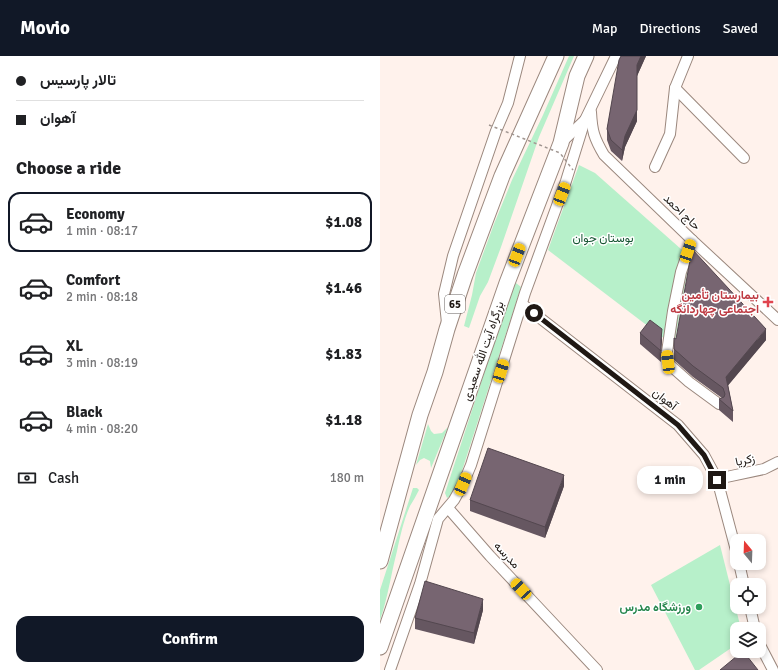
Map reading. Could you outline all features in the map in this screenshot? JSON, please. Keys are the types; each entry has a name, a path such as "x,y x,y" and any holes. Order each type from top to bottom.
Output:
{"highway":[{"name":"65","path":"380,561 420,415 465,275 502,176 556,56"},
{"name":"بزرگراه آیت الله سعیدی","path":"380,647 432,517 507,283 561,142 577,76 586,56"}],"street":[{"path":"447,329 444,294 453,256 496,131 508,103 520,56"},
{"path":"390,670 423,585 432,517 448,508 463,484 471,465 522,304 566,181 585,120 616,56"},
{"path":"655,167 670,134 675,88 688,56"},
{"path":"675,88 744,158"},
{"name":"حاج احمد","path":"590,109 592,128 596,141 604,154 692,240 778,320"},
{"path":"561,142 585,120"},
{"path":"692,240 681,272 673,311 667,352 668,362 689,382 719,404"},
{"name":"آهوان","path":"522,304 678,425 704,455 717,480 732,534"},
{"name":"زکریا","path":"717,480 764,469 778,462"},
{"name":"مدرسه","path":"448,508 490,556 598,670"},
{"path":"766,658 772,670"}],"path":[{"path":"489,125 560,153 573,170"}],"green space":[{"path":"569,56 574,56 539,137 501,247 488,282 480,296 469,328 464,326 476,273 494,224 512,180"},
{"name":"بوستان جوان","path":"579,165 595,173 690,257 674,346 548,250"},
{"path":"516,283 521,287 460,477 452,495 447,498 445,493 512,288"},
{"path":"428,424 434,434 442,433 448,427 431,468 430,461 424,458 416,465"},
{"path":"413,488 417,488 419,490 410,506 404,522 380,620 380,590"},
{"name":"ورزشگاه مدرس","path":"720,545 730,585 730,614 737,614 739,622 730,622 730,649 699,670 695,670 651,585"}],"building":[{"path":"621,56 641,56 637,65 637,110 625,136 622,150 611,140 607,129 619,60"},
{"path":"692,249 766,329 726,377 733,411 719,399 724,397 725,394 723,388 693,366 674,349 674,338 676,339"},
{"path":"650,320 662,329 661,351 640,333"},
{"path":"488,448 564,475 545,527 470,500"},
{"path":"425,581 483,599 474,633 415,618"},
{"path":"735,658 749,658 758,670 720,670"}],"place":[{"name":"بیمارستان تأمین اجتماعی چهاردانگه","path":"768,302"},
{"name":"ورزشگاه مدرس","path":"699,607"}],"route":[{"path":"534,313 678,425 704,455 717,480"}]}
